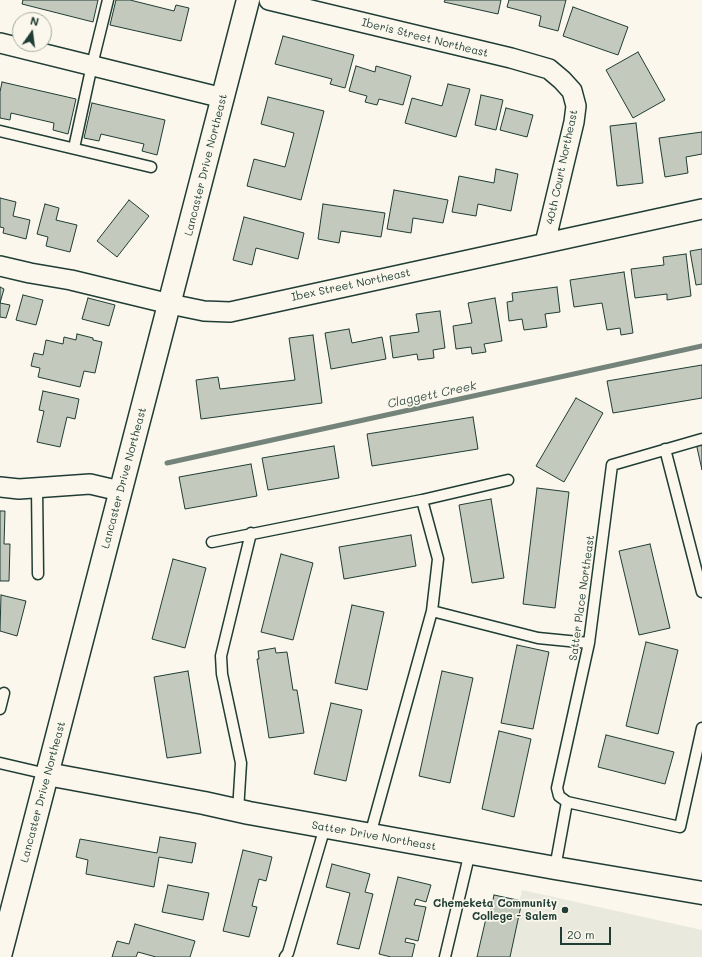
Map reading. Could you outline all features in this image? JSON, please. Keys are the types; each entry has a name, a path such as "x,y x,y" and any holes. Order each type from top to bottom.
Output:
{"main road":[{"name":"Lancaster Drive Northeast","path":"0,956 3,930 48,774 248,0"},
{"name":"Satter Drive Northeast","path":"48,774 325,827 702,893"}],"street":[{"name":"Iberis Street Northeast","path":"269,0 511,58 549,69 562,80 572,92"},
{"path":"0,43 223,98"},
{"name":"40th Court Northeast","path":"546,243 574,122 576,106 572,92"},
{"name":"Ibex Street Northeast","path":"0,266 71,280 204,311 230,312 702,209"},
{"path":"0,487 19,489 90,484 120,491"}],"lane":[{"path":"74,148 108,0"},
{"path":"0,131 151,167"},
{"name":"Satter Place Northeast","path":"567,802 560,796 557,788 589,643 612,464 702,439"},
{"path":"665,450 702,592"},
{"path":"212,542 422,500 508,480"},
{"path":"37,488 38,574"},
{"path":"370,835 432,611 438,559 422,500"},
{"path":"238,811 241,763 222,674 221,656 251,533"},
{"path":"432,611 538,638 589,643"},
{"path":"0,709 4,693"},
{"path":"554,868 567,802 680,826 702,728"},
{"path":"0,763 48,774"},
{"path":"285,957 288,953 325,827"},
{"path":"445,957 470,852"}],"shaded area":[{"name":"Chemeketa Community College - Salem","path":"522,890 702,930 702,957 506,957"}],"building":[{"path":"23,0 98,0 93,22 22,4"},
{"path":"116,0 130,0 174,11 176,5 189,8 181,41 110,25"},
{"path":"445,0 501,0 498,14 444,2"},
{"path":"509,0 566,0 558,31 539,26 541,16 507,7"},
{"path":"573,7 628,27 618,55 563,36"},
{"path":"283,36 354,55 345,88 330,84 332,79 275,64"},
{"path":"638,52 665,100 633,118 606,70"},
{"path":"356,66 375,72 376,66 411,76 403,105 379,99 377,105 365,102 367,96 349,91"},
{"path":"2,82 76,99 68,134 53,130 54,123 11,113 10,120 0,118 0,92"},
{"path":"448,84 470,89 456,137 405,123 412,98 442,106"},
{"path":"481,95 503,100 496,130 475,125"},
{"path":"268,97 324,111 301,200 247,186 254,159 285,167 294,133 261,124"},
{"path":"92,103 165,120 157,155 142,151 144,144 101,134 99,141 84,138"},
{"path":"506,108 533,115 527,137 500,130"},
{"path":"636,123 643,183 617,186 610,126"},
{"path":"702,132 702,154 686,157 688,173 665,177 659,138"},
{"path":"496,169 518,174 511,211 478,204 476,216 452,212 459,176 494,183"},
{"path":"394,190 448,200 443,223 413,218 411,233 387,229"},
{"path":"0,198 16,202 13,216 30,220 26,239 3,233 4,228 0,227"},
{"path":"129,200 149,216 117,257 97,241"},
{"path":"45,204 59,208 56,220 77,225 70,252 46,246 48,237 37,234"},
{"path":"323,204 385,213 381,237 341,231 339,243 318,239"},
{"path":"244,217 304,233 298,259 256,248 252,265 233,260"},
{"path":"702,249 702,284 696,285 690,251"},
{"path":"686,254 691,296 667,300 667,294 635,298 631,269 664,265 663,257"},
{"path":"624,272 633,333 621,335 620,328 607,330 602,303 574,307 570,280"},
{"path":"0,287 4,289 0,303"},
{"path":"557,287 560,312 545,314 547,327 524,330 522,319 509,321 507,302 513,301 512,293"},
{"path":"23,295 43,300 36,325 16,320"},
{"path":"88,298 115,305 109,326 82,319"},
{"path":"495,298 502,341 484,344 486,352 472,354 471,347 456,349 453,326 472,323 468,303"},
{"path":"0,303 10,305 6,318 0,317"},
{"path":"440,311 445,348 433,350 434,358 418,360 417,354 393,358 390,336 419,332 416,314"},
{"path":"349,329 352,343 382,337 386,359 331,369 325,333"},
{"path":"77,334 102,342 95,373 84,371 80,387 38,377 40,368 31,366 34,353 43,355 46,340 63,344 64,337 76,340"},
{"path":"313,335 322,403 201,419 196,380 218,377 220,389 295,380 289,338"},
{"path":"702,365 702,398 613,413 607,381"},
{"path":"43,391 79,399 75,419 67,417 60,447 37,442 44,411 39,410"},
{"path":"576,398 603,413 564,482 536,466"},
{"path":"473,417 478,449 372,466 367,434"},
{"path":"702,442 702,470 696,443"},
{"path":"334,446 339,478 268,490 262,458"},
{"path":"251,464 257,496 185,509 179,477"},
{"path":"537,488 569,492 555,608 523,604"},
{"path":"491,499 504,578 472,583 459,505"},
{"path":"0,511 5,511 4,544 10,544 9,581 0,581"},
{"path":"411,535 416,566 344,579 339,547"},
{"path":"650,544 670,628 639,635 619,551"},
{"path":"281,554 313,563 293,640 261,632"},
{"path":"173,559 206,568 185,648 152,639"},
{"path":"1,595 26,601 17,636 0,631"},
{"path":"352,605 384,612 367,690 335,683"},
{"path":"646,642 678,650 658,734 626,726"},
{"path":"517,645 549,652 533,729 501,723"},
{"path":"275,648 276,653 287,652 293,690 297,690 304,733 269,738 257,659 259,659 258,651"},
{"path":"188,671 201,753 167,758 154,677"},
{"path":"442,671 473,678 450,783 419,776"},
{"path":"331,703 362,710 346,781 314,774"},
{"path":"499,731 531,739 514,817 482,809"},
{"path":"606,735 674,752 665,784 598,767"},
{"path":"160,837 196,843 192,863 159,857 154,887 86,874 88,860 76,857 80,839 157,853"},
{"path":"243,850 272,857 266,881 259,879 252,906 257,907 249,937 223,931"},
{"path":"332,864 370,874 365,892 373,894 359,949 337,944 350,893 326,887"},
{"path":"398,877 431,885 426,902 416,899 414,905 426,907 418,941 406,938 405,942 415,944 412,957 391,957 379,954"},
{"path":"168,885 209,893 203,920 162,912"},
{"path":"494,895 522,901 510,957 477,957 487,914 490,914"},
{"path":"135,924 195,941 190,957 156,957 138,952 136,957 112,957 117,941 129,944"}],"waterway":[{"name":"Claggett Creek","path":"167,463 702,346"}],"place":[{"name":"Chemeketa Community College - Salem","path":"565,910"}]}
